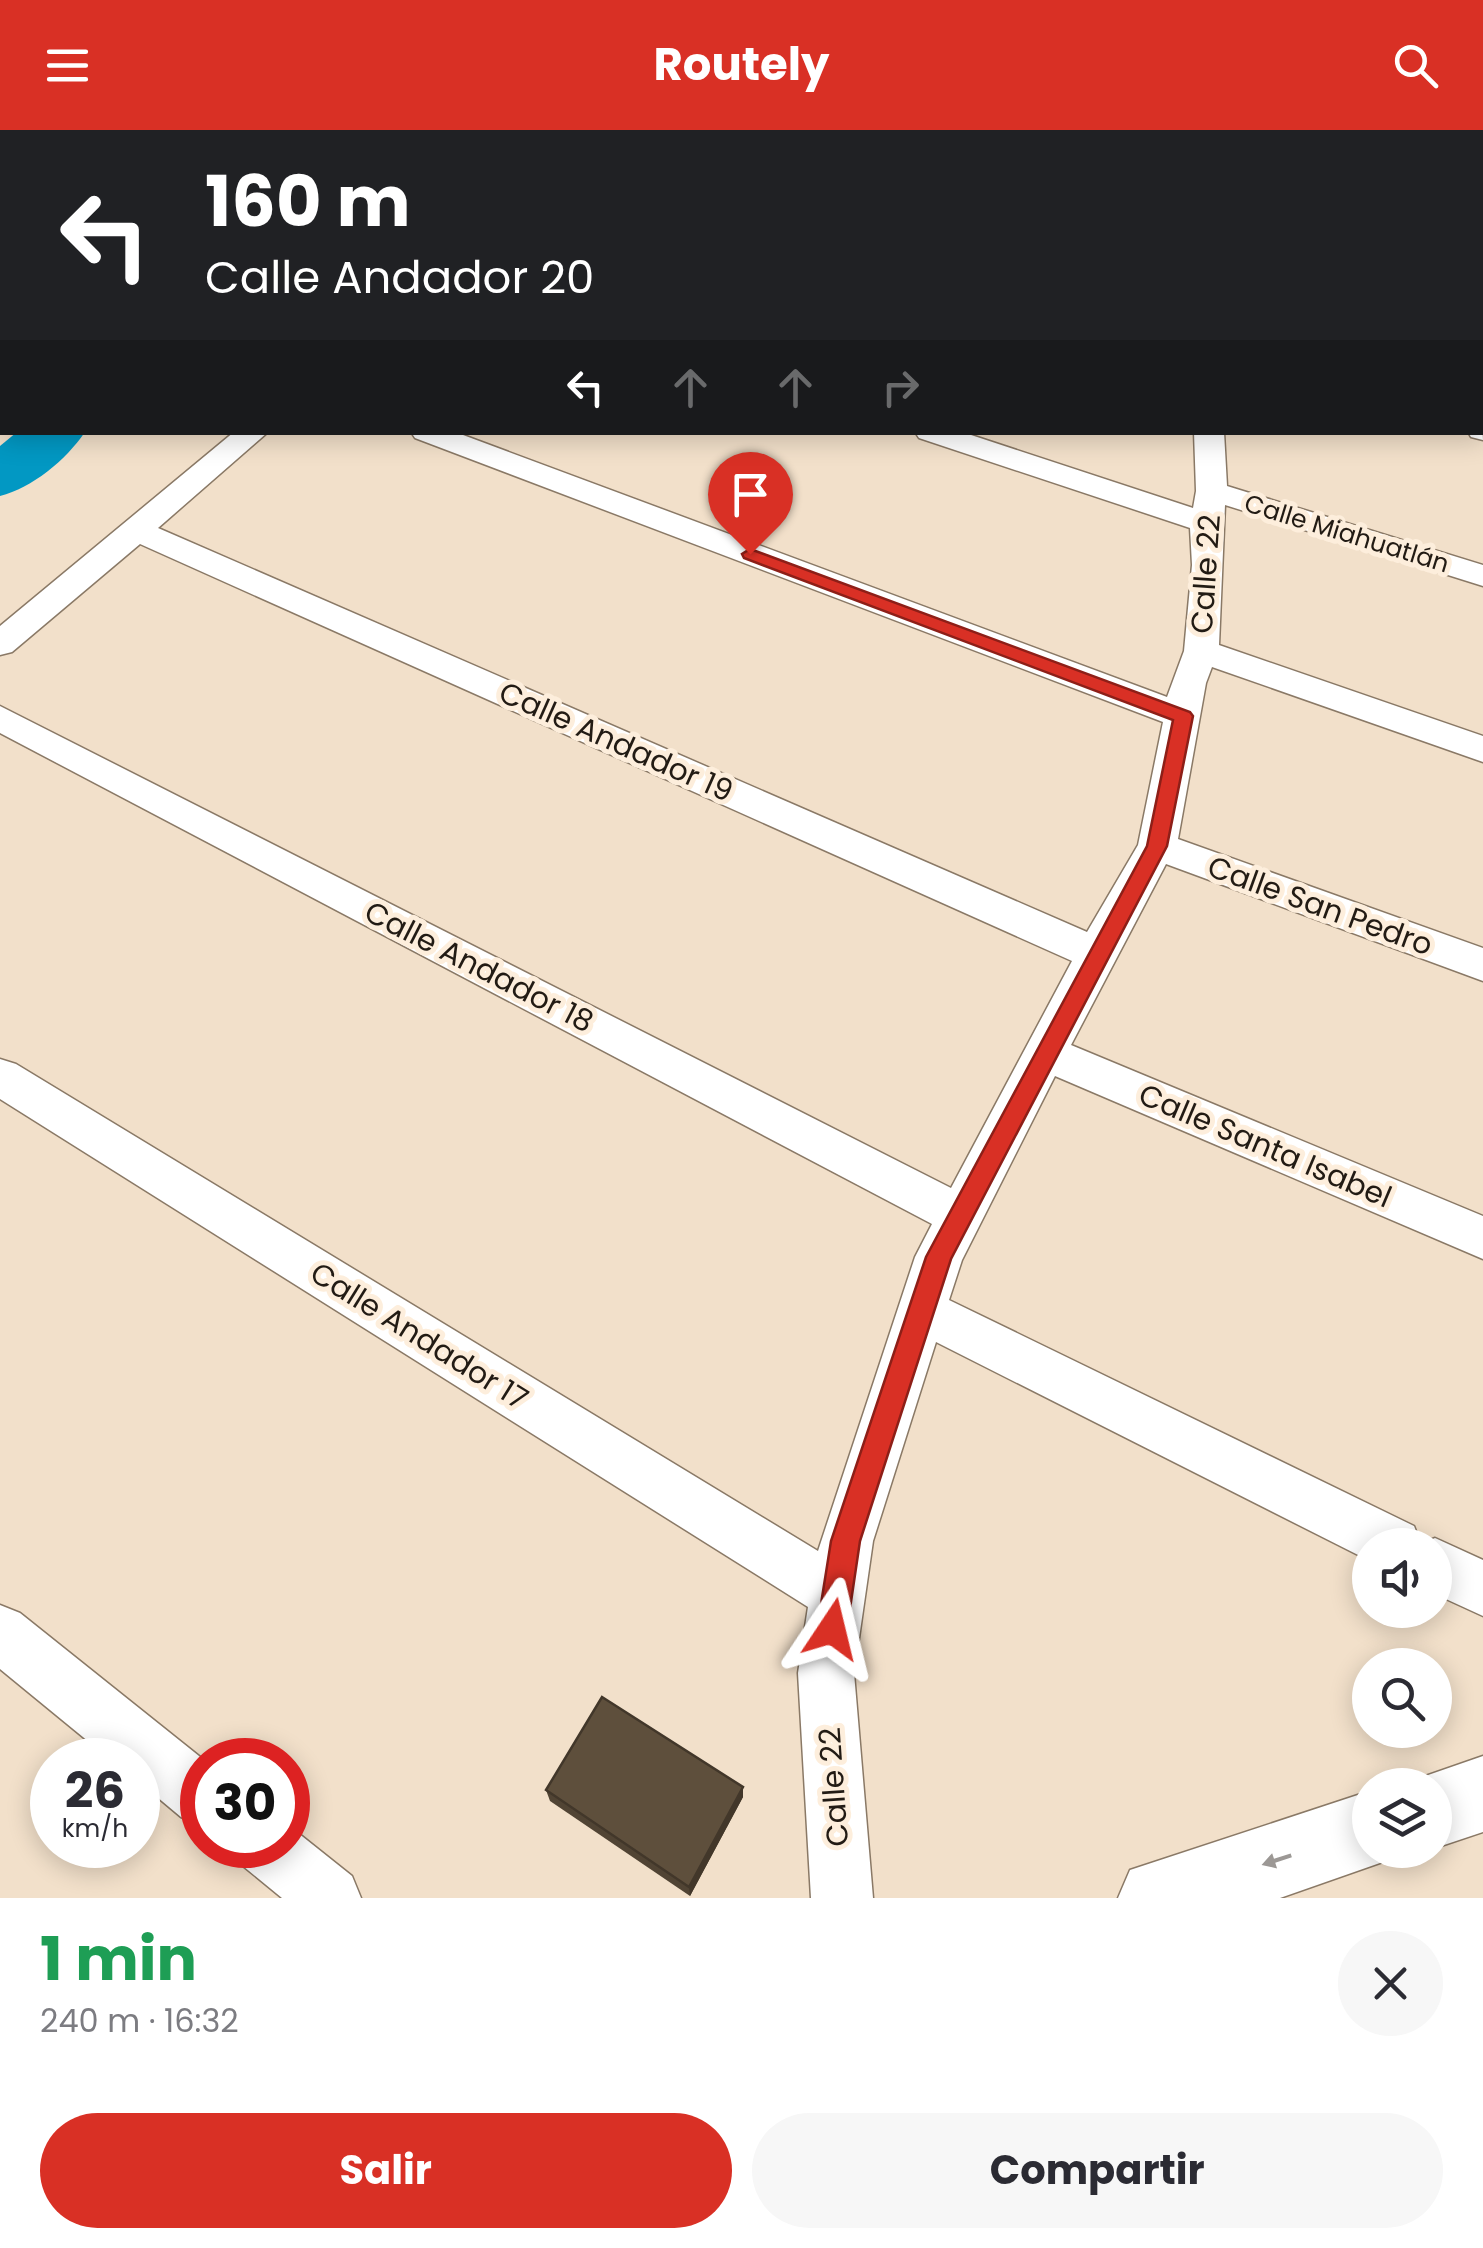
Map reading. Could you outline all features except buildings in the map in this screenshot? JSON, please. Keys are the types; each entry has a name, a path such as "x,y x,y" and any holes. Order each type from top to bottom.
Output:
{"street":[{"path":"0,644 249,435"},
{"path":"434,435 1183,716"},
{"name":"Calle Miahuatlán","path":"941,435 1483,576"},
{"name":"Calle 22","path":"842,1898 826,1673 846,1541 938,1257 1157,846 1188,683 1201,651 1208,565 1209,435"},
{"name":"Calle Andador 19","path":"136,530 1097,954"},
{"path":"1201,651 1483,748"},
{"name":"Calle Andador 18","path":"0,718 958,1215"},
{"name":"Calle San Pedro","path":"1157,846 1483,965"},
{"name":"Calle Santa Isabel","path":"1048,1054 1483,1238"},
{"name":"Calle Andador 17","path":"0,1077 839,1595"},
{"path":"923,1311 1361,1528"},
{"path":"1452,1574 1483,1589"},
{"path":"0,1633 180,1778"},
{"path":"1452,1804 1483,1794"},
{"path":"1158,1898 1352,1836"},
{"path":"293,1868 330,1898"}],"waterway":[{"path":"0,477 51,435"}],"route":[{"path":"750,554 1183,716 1157,846 1130,890 1048,1054 938,1257 846,1541 832,1629"}]}
